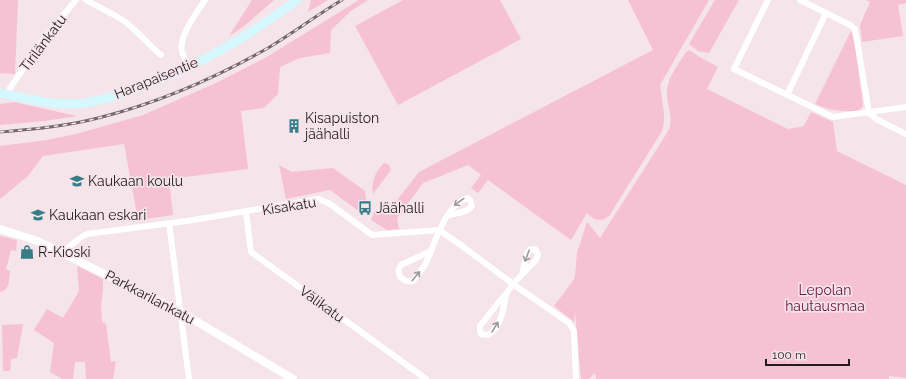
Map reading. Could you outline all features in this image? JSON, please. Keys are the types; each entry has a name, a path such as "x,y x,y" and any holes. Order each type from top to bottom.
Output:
{"main road":[{"name":"Harapaisentie","path":"0,94 67,104 92,102 136,89 188,67 225,48 266,23 297,0"}],"street":[{"name":"Tirilänkatu","path":"10,88 45,37 76,0"},
{"path":"86,0 124,21 162,55"},
{"path":"188,67 182,52 182,42 190,24 205,0"},
{"path":"768,0 734,69 833,117 906,107"},
{"path":"800,0 850,24 855,29 869,113 876,119 906,134"},
{"path":"787,95 826,13"},
{"name":"Kisakatu","path":"63,252 71,247 80,237 87,234 246,212 319,199 330,204 372,235 439,230"},
{"name":"Välikatu","path":"246,212 251,252 426,379"},
{"path":"431,251 401,265 398,269 398,274 400,277 405,281 413,281 425,265 431,251 439,230 449,215"},
{"path":"169,223 189,379"},
{"name":"Parkkarilankatu","path":"0,229 38,241 63,252 181,312 293,379"},
{"path":"439,230 569,323 574,331 576,379"},
{"path":"506,294 504,308 495,329 488,335 481,334 480,326 522,274"}],"green space":[{"path":"0,0 18,0 15,74 0,73"},
{"path":"252,0 274,0 243,27 229,36"},
{"path":"311,0 328,0 308,12"},
{"path":"359,0 368,0 351,11 331,30 330,53 300,58 280,67 278,94 264,108 241,111 248,169 169,179 173,215 138,220 124,144 43,156 28,176 0,199 0,146 47,140 76,134 143,115 216,83 265,58"},
{"path":"403,0 500,0 521,39 398,105 355,26"},
{"path":"628,0 709,0 660,85 664,113 662,131 609,216 597,220 587,213 571,240 488,180 478,193 471,188 481,175 468,165 423,183 397,218 399,229 387,230 371,220 375,210 388,212 419,172 653,50"},
{"path":"715,0 739,0 709,53 698,51 689,44"},
{"path":"866,0 906,0 906,3 898,5 903,36 862,42 860,25 870,2"},
{"path":"851,31 855,43 863,106 858,111 846,111 831,109 815,104"},
{"name":"Lepolan hautausmaa","path":"689,50 718,67 707,89 788,129 804,126 811,112 833,122 837,151 906,185 906,378 889,376 889,379 596,379 595,373 589,379 581,379 575,312 574,322 554,306 573,281 575,276 577,253 587,222 600,238 664,138 671,121 667,95 668,85 671,76 686,52"},
{"path":"14,102 77,116 45,121 0,125 0,104"},
{"path":"384,163 389,165 391,170 373,194 372,186 374,177 378,169"},
{"path":"279,165 292,172 333,168 365,191 366,200 360,212 330,190 286,199"},
{"path":"0,236 17,240 16,251 11,250 6,269 10,271 8,284 6,289 0,292"},
{"path":"77,266 103,279 101,305 102,322 106,324 111,362 116,361 113,379 86,379 85,362 75,362 73,379 62,379 50,372 54,343 34,330 47,309 63,318 79,291"},
{"path":"23,324 17,358 11,359 10,371 3,371 2,325"}],"railway":[{"path":"0,132 51,127 90,120 124,111 188,88 249,59 342,0"}],"place":[{"name":"Kisapuiston jäähalli","path":"294,126"},
{"name":"Kaukaan koulu","path":"77,181"},
{"name":"Jäähalli","path":"365,208"},
{"name":"Kaukaan eskari","path":"38,215"},
{"name":"R-Kioski","path":"27,252"}]}
